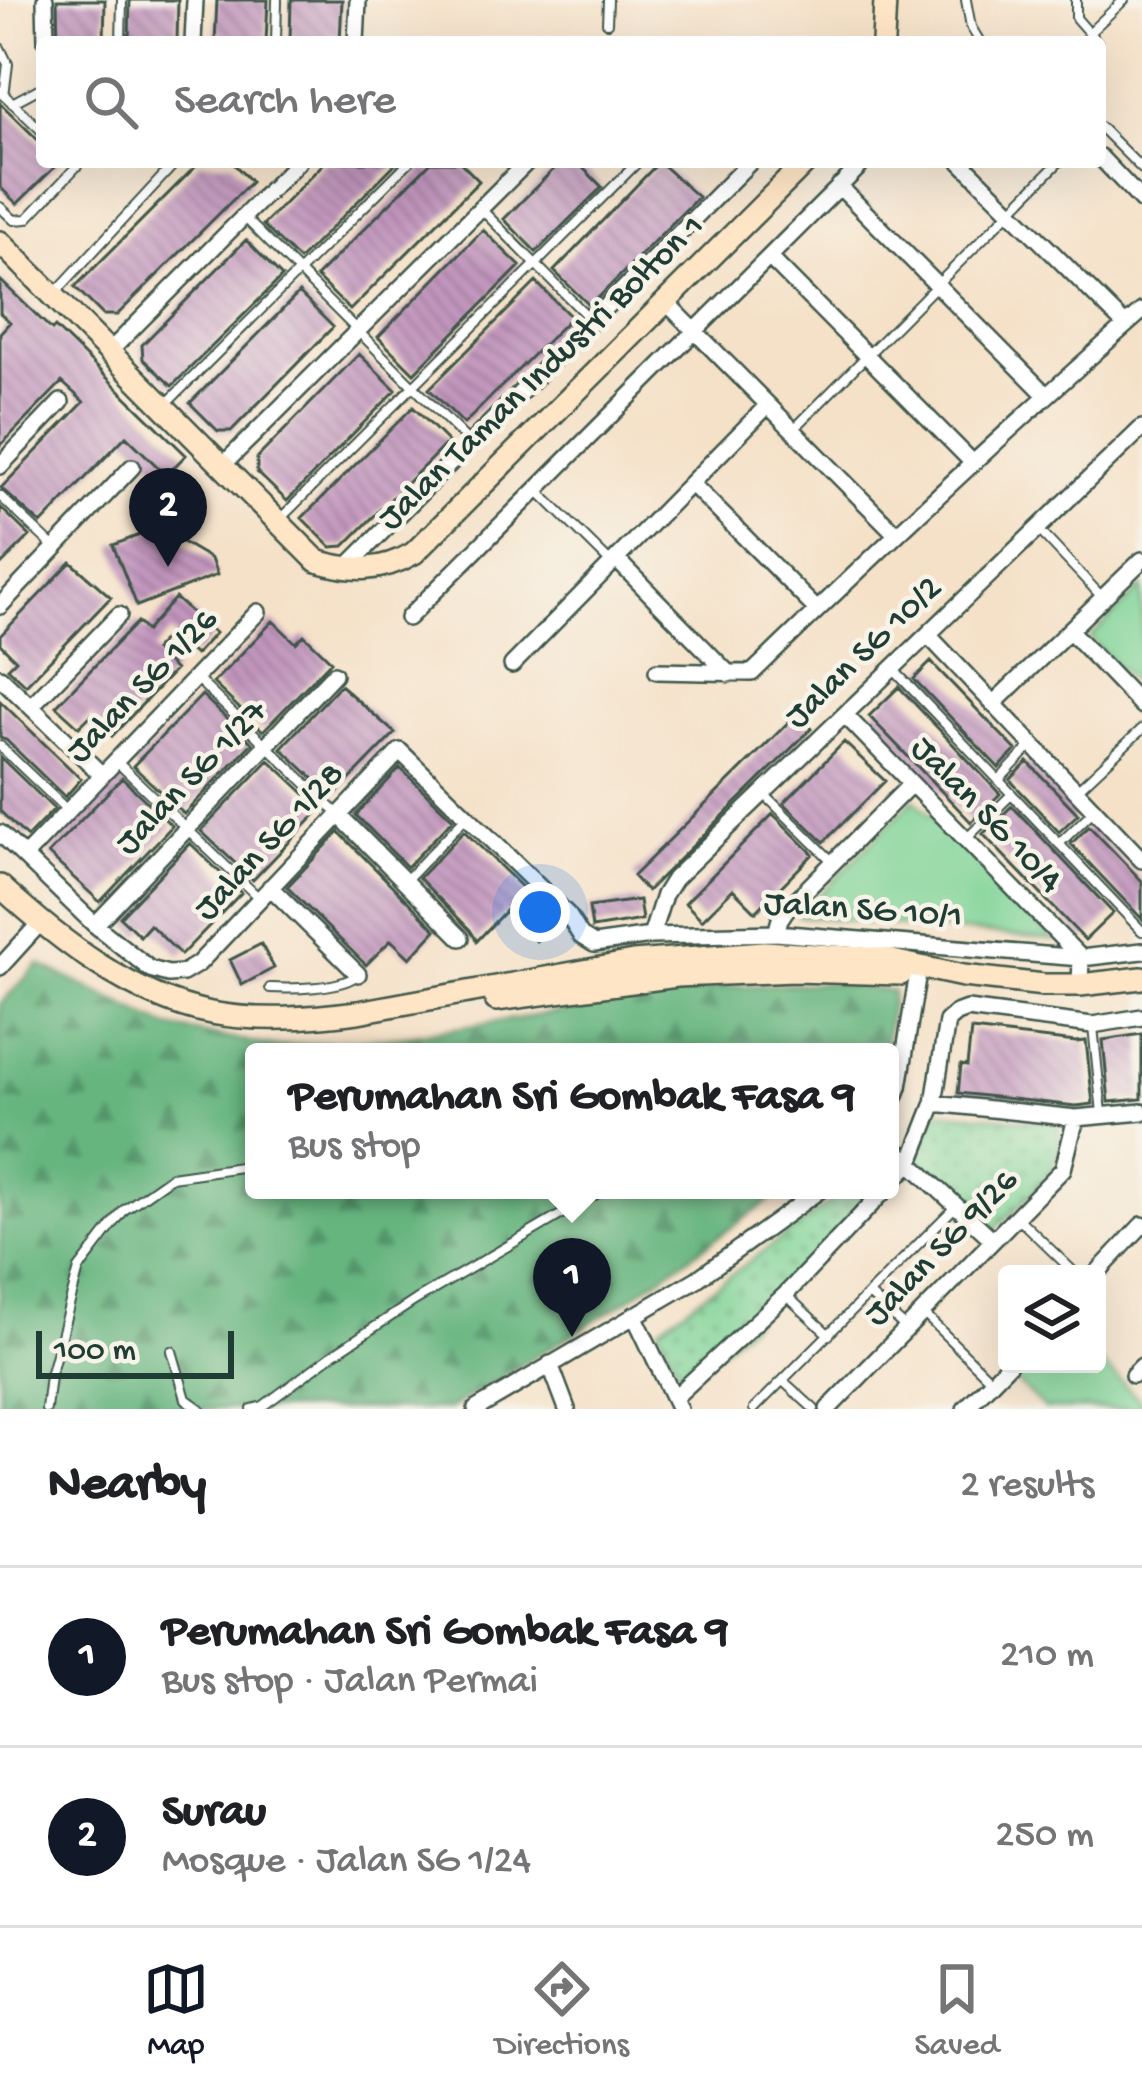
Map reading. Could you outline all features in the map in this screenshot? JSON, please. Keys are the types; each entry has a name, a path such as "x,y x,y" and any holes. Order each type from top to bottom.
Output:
{"street":[{"path":"45,0 46,36"},
{"path":"193,36 194,0"},
{"path":"356,36 358,0"},
{"path":"883,36 885,0"},
{"path":"1106,163 1142,201"},
{"path":"109,352 292,168"},
{"path":"222,466 520,168"},
{"path":"0,242 317,561 344,569 744,168"},
{"name":"Jalan Taman Industri Bolton 1","path":"344,569 393,566 414,553 800,168"},
{"path":"408,619 858,168"},
{"path":"967,168 1125,326"},
{"path":"839,186 1046,395"},
{"path":"769,257 974,463"},
{"path":"666,302 896,533"},
{"path":"658,671 752,673 896,533 1142,311"},
{"path":"0,466 61,402"},
{"path":"512,665 768,405"},
{"name":"Jalan SG 10/2","path":"651,936 668,886 1142,428"},
{"path":"0,605 133,467"},
{"path":"692,484 817,610"},
{"path":"993,704 1142,560"},
{"path":"615,563 729,674"},
{"name":"Jalan SG 1/26","path":"25,856 258,612"},
{"path":"31,706 119,615"},
{"path":"1070,631 1142,706"},
{"path":"928,635 1142,860"},
{"name":"Jalan SG 1/27","path":"94,925 334,674"},
{"path":"0,677 102,775"},
{"name":"Jalan SG 10/4","path":"845,715 1082,958"},
{"name":"Jalan SG 1/28","path":"94,925 150,969 183,973 198,964 400,751 466,816"},
{"path":"776,933 786,910 911,784"},
{"path":"339,815 461,938"},
{"name":"Jalan SG 10/1","path":"466,816 594,944 651,936 776,933 1082,958 1142,951"},
{"path":"0,833 94,925"},
{"path":"0,886 37,927"},
{"path":"265,892 358,974"},
{"path":"0,902 110,986 153,1008 218,1025 273,1029 338,1026 677,976 918,971 1080,986 1142,978"},
{"path":"4,955 37,927"},
{"path":"1080,986 1082,958"},
{"path":"899,1081 918,971"},
{"path":"899,1174 911,1162 934,1103 947,1021 956,1012 967,1009 1092,1025 1142,1017"},
{"path":"934,1103 1076,1118 1142,1112"},
{"name":"Jalan SG 9/26","path":"826,1408 1063,1169 1076,1118"},
{"path":"899,1152 993,1240"},
{"path":"476,1409 697,1279 808,1199"},
{"path":"634,1315 676,1404 876,1199"},
{"path":"1105,1265 1141,1227"},
{"path":"550,1364 567,1409"},
{"path":"965,1409 1000,1373"}],"lane":[{"path":"122,0 122,36"},
{"path":"276,36 277,0"},
{"path":"608,0 608,23"},
{"path":"966,0 976,36"},
{"path":"1076,0 1076,18 1092,36"},
{"path":"1089,33 1124,0"},
{"path":"0,48 8,64 5,97"},
{"path":"1106,51 1109,54"},
{"path":"5,97 36,89"},
{"path":"5,97 36,125"},
{"path":"1106,133 1142,170"},
{"path":"0,207 14,220 27,219 75,168"},
{"path":"52,295 170,168"},
{"path":"164,407 404,168"},
{"path":"278,522 632,168"},
{"path":"793,430 1053,168"},
{"path":"480,208 592,321"},
{"path":"244,217 470,443"},
{"path":"536,489 615,563"},
{"path":"0,496 55,548"},
{"path":"1039,530 1103,598"},
{"path":"893,669 1142,931"},
{"path":"196,677 339,815"},
{"path":"1076,791 1142,729"},
{"path":"999,780 1033,745"},
{"path":"0,746 68,811"},
{"path":"116,761 187,829 265,892"},
{"path":"763,793 833,862"},
{"path":"965,840 1012,794"},
{"path":"1059,844 1094,810"},
{"path":"404,882 466,816"},
{"path":"270,988 347,982 358,974"},
{"path":"1092,1025 1102,1114"},
{"path":"46,1409 50,1376 79,1269 124,1210 171,1177 245,1166"},
{"path":"252,1409 416,1300 588,1199"},
{"path":"754,1409 957,1205"},
{"path":"1017,1217 1067,1265"},
{"path":"786,1294 829,1335"},
{"path":"869,1294 907,1329"},
{"path":"922,1312 992,1382"},
{"path":"172,1352 186,1399 200,1409"},
{"path":"783,1381 826,1408"}],"green space":[{"path":"1142,587 1142,691 1090,638"},
{"path":"914,799 1054,940 799,916"},
{"path":"39,964 168,1027 254,1043 245,1043 245,1199 772,1199 626,1301 449,1409 0,1409 0,1004"},
{"path":"827,983 893,991 885,1043 327,1043 391,1038 730,986"},
{"path":"938,1111 1056,1123 1060,1138 1051,1168 993,1231 916,1160"},
{"path":"834,1199 868,1199 752,1322 685,1382 658,1328"},
{"path":"1106,1368 1142,1402 1142,1409 1045,1409 1009,1375 1106,1373"}],"building":[{"path":"57,0 105,0 104,36 58,36"},
{"path":"130,0 178,0 177,36 129,36"},
{"path":"217,0 268,0 266,36 215,36"},
{"path":"291,0 342,0 340,36 290,36"},
{"path":"0,103 36,138 36,168 54,168 17,204 0,187"},
{"path":"194,168 238,168 251,182 117,315 103,315 75,287"},
{"path":"319,168 391,168 299,260 263,225"},
{"path":"425,168 466,168 479,181 350,310 316,277"},
{"path":"555,168 583,168 602,187 536,252 504,219"},
{"path":"653,168 666,168 698,197 590,306 554,271"},
{"path":"483,230 520,266 414,373 378,337"},
{"path":"246,240 282,277 172,386 143,359 142,345"},
{"path":"0,280 186,455 166,475 126,436 41,524 1,488 84,402 62,382 0,446 0,333 10,322 0,313"},
{"path":"536,282 571,317 464,424 429,389"},
{"path":"299,293 333,327 231,431 218,431 190,403"},
{"path":"359,354 396,390 287,501 257,472 257,458"},
{"path":"413,407 448,442 344,546 331,547 302,518"},
{"path":"0,507 30,536 0,566"},
{"path":"171,523 177,539 211,559 217,575 137,606 113,545"},
{"path":"71,562 111,597 26,685 8,668 16,660 0,644 0,636"},
{"path":"175,598 215,633 195,655 170,632 154,650 175,670 112,736 91,715 79,727 56,706 137,622 146,631"},
{"path":"273,621 296,643 304,635 331,661 263,731 213,683"},
{"path":"931,662 1016,750 999,768 914,679"},
{"path":"340,685 395,733 333,797 281,748"},
{"path":"899,687 1000,794 971,822 869,716"},
{"path":"202,695 252,743 184,814 133,766"},
{"path":"0,701 81,779 65,797 0,738"},
{"path":"797,714 811,729 647,891 633,876"},
{"path":"844,742 885,781 824,842 784,803"},
{"path":"0,757 54,809 27,837 0,811"},
{"path":"269,760 321,809 253,880 201,831"},
{"path":"1028,762 1078,814 1059,832 1010,780"},
{"path":"400,768 453,819 407,867 356,815"},
{"path":"122,778 172,826 100,902 48,854"},
{"path":"1012,806 1113,913 1085,940 983,834"},
{"path":"773,814 813,854 756,912 733,889 702,920 685,903"},
{"path":"1089,826 1142,881 1142,919 1071,844"},
{"path":"464,831 557,921 536,941 505,911 477,941 419,878"},
{"path":"339,832 436,930 410,958 391,940 366,965 287,887"},
{"path":"190,843 241,893 181,955 150,925 140,936 120,917"},
{"path":"639,900 642,920 592,928 589,907"},
{"path":"261,944 274,968 242,985 230,960"},
{"path":"971,1030 1086,1041 1093,1104 958,1093"},
{"path":"1142,1034 1142,1099 1109,1102 1103,1040"}],"place":[{"name":"Surau","path":"168,567"},
{"name":"Perumahan Sri Gombak Fasa 9","path":"572,1337"}]}
